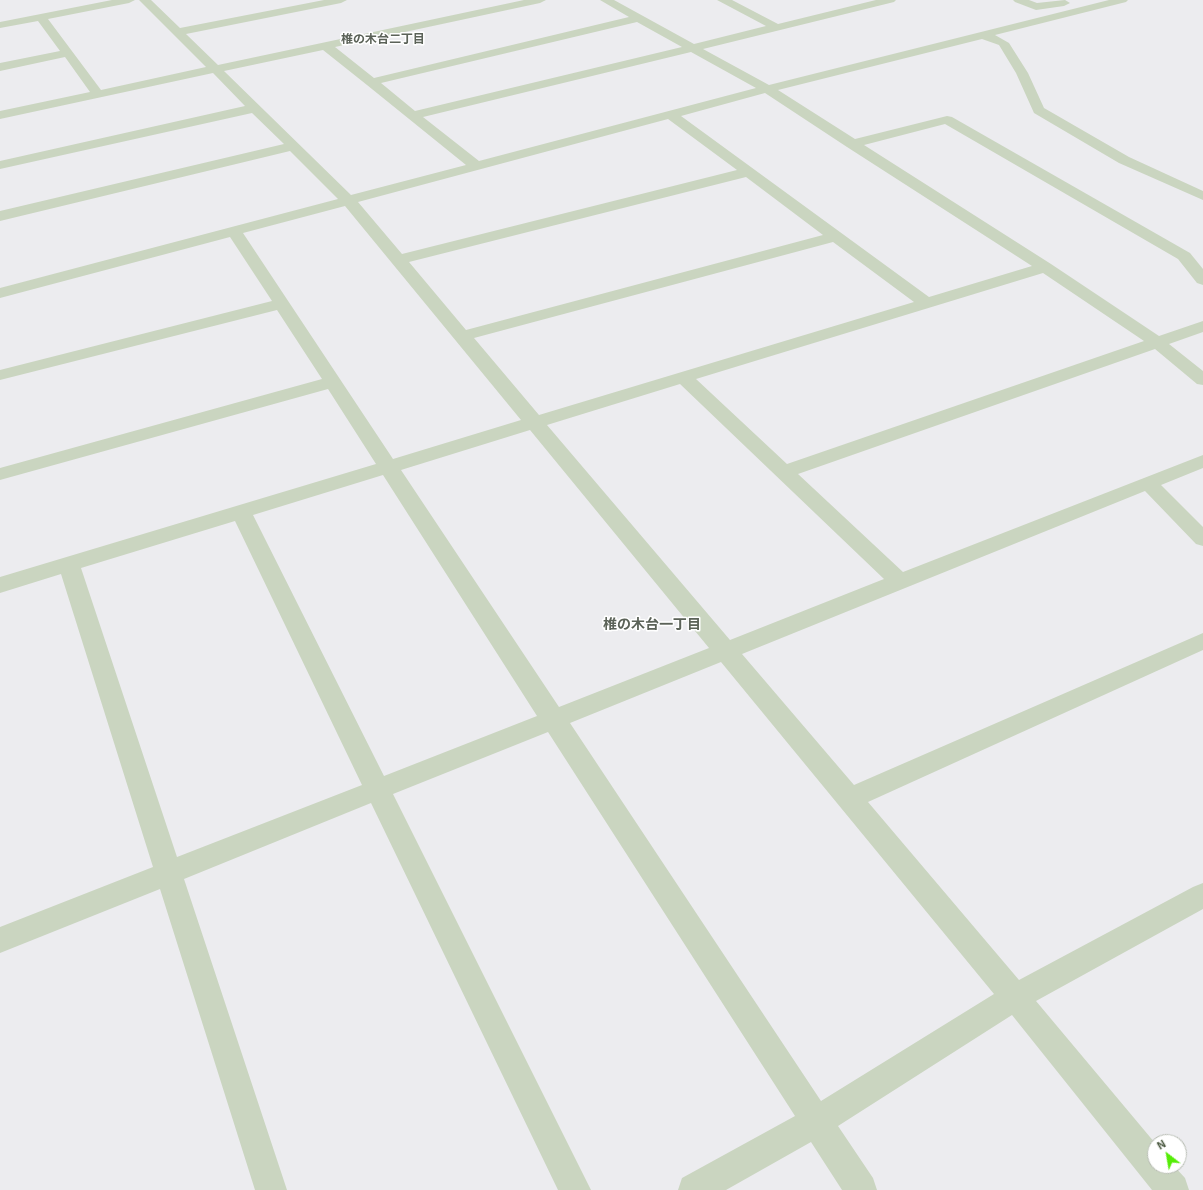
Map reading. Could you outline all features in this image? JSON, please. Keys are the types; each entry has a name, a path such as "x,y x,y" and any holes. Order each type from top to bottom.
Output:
{"street":[{"path":"0,25 129,0"},
{"path":"146,0 349,201 1015,997 1174,1190"},
{"path":"178,32 341,0"},
{"path":"0,115 540,0"},
{"path":"606,0 690,48 767,89 1044,267 1157,342 1203,380"},
{"path":"723,0 776,27"},
{"path":"413,115 890,0"},
{"path":"1019,0 1036,7 1080,2 1099,6"},
{"path":"0,293 767,89 1122,0"},
{"path":"839,3 852,9"},
{"path":"479,4 490,11"},
{"path":"41,17 99,94"},
{"path":"371,82 639,18"},
{"path":"984,35 1003,43 1022,73 1039,110 1067,128 1124,160 1203,196"},
{"path":"326,46 478,167"},
{"path":"0,67 68,53"},
{"path":"0,165 255,108"},
{"path":"671,115 926,303"},
{"path":"852,144 947,120 1184,256 1203,280"},
{"path":"0,216 293,146"},
{"path":"399,260 748,172"},
{"path":"234,231 861,1190"},
{"path":"462,336 836,236"},
{"path":"0,585 1044,267"},
{"path":"0,375 281,304"},
{"path":"784,472 1203,326"},
{"path":"683,377 900,582"},
{"path":"0,474 332,382"},
{"path":"0,940 1203,461"},
{"path":"1148,483 1203,539"},
{"path":"241,512 574,1190"},
{"path":"69,564 271,1190"},
{"path":"849,799 1203,641"},
{"path":"694,1190 816,1122 1015,997 1203,895"}],"district":[{"name":"椎の木台二丁目","path":"383,39"},
{"name":"椎の木台一丁目","path":"652,624"}]}
